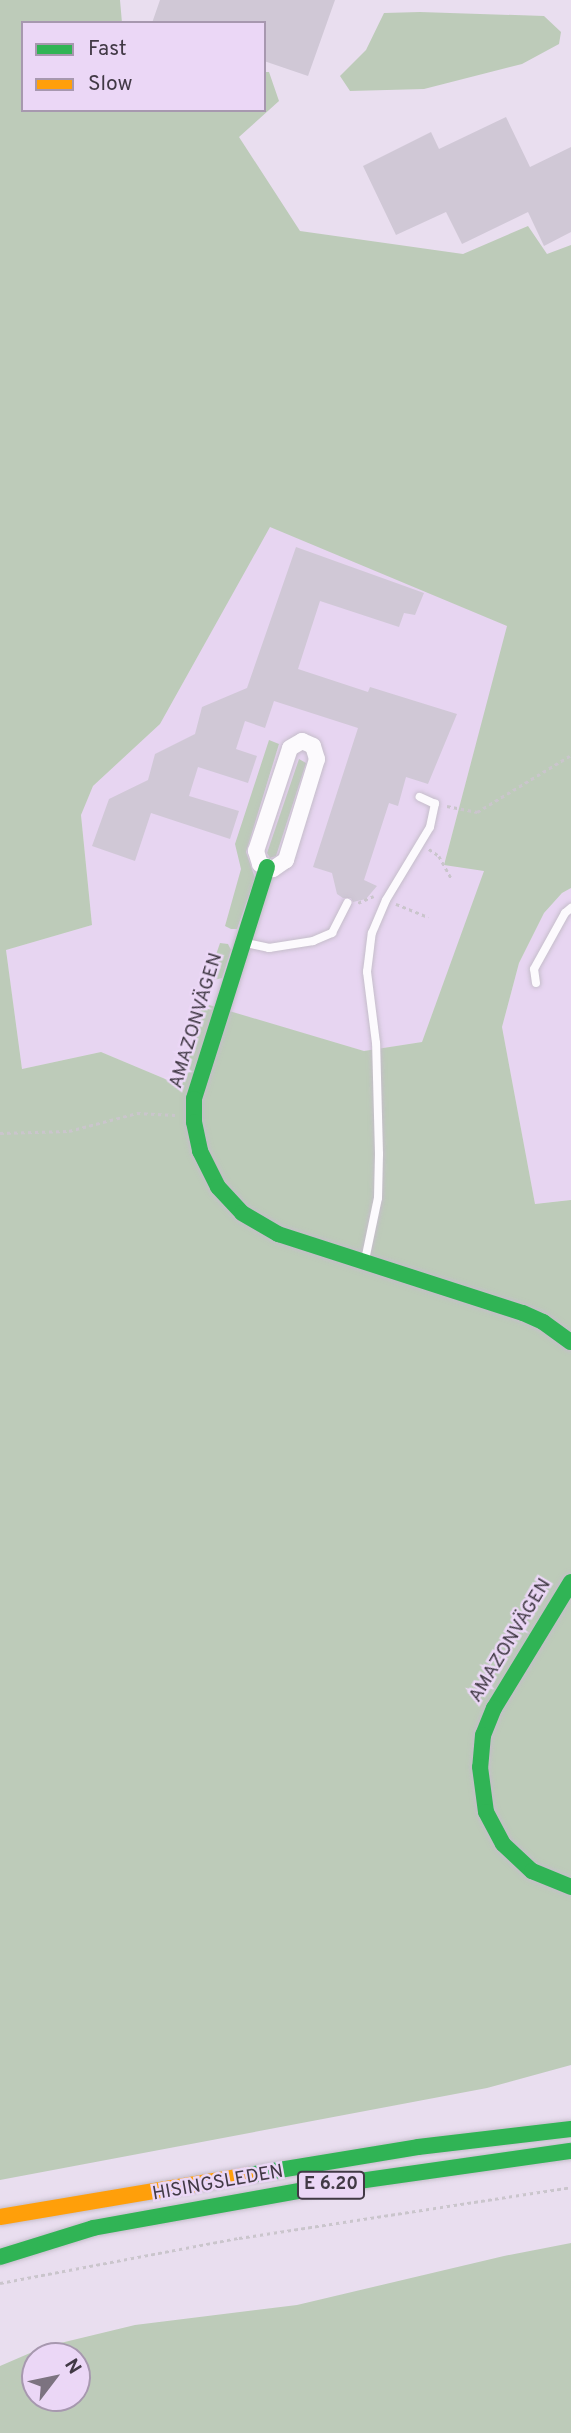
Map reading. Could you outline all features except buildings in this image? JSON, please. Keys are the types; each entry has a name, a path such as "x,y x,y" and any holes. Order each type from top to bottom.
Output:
{"main road":[{"name":"AMAZONVÄGEN","path":"267,867 197,1084 194,1116 205,1166 218,1187 237,1209 278,1234 523,1313 543,1322 571,1342"},
{"name":"AMAZONVÄGEN","path":"571,1582 494,1708 483,1735 480,1773 486,1812 509,1852 532,1871 571,1887"},
{"path":"466,2143 480,2130 544,2116"},
{"name":"HISINGSLEDEN","path":"0,2217 231,2176 418,2147 571,2129"},
{"name":"HISINGSLEDEN","path":"0,2257 93,2228 343,2183 571,2151"},
{"path":"0,2243 57,2231 93,2228"}],"street":[{"path":"302,741 313,746 317,759 286,860 273,869 267,867 260,864 256,850 290,748 302,741"}],"lane":[{"path":"364,1263 378,1198 376,1043 368,972 372,933 390,891 430,827 435,804 419,797"},
{"path":"243,942 269,948 313,941 332,933 347,903"},
{"path":"536,984 534,970 565,913 571,908"}],"path":[{"path":"435,804 477,812 571,755"},
{"path":"421,843 439,856 452,879"},
{"path":"393,903 429,917"},
{"path":"0,1133 69,1131 137,1112 194,1116"},
{"path":"0,2283 253,2235 571,2186"}],"shaded area":[{"path":"270,526 508,626 444,864 485,870 422,1042 364,1051 199,1003 182,1086 101,1052 22,1069 6,950 92,925 81,814 93,786 160,724"},
{"path":"571,888 571,1200 535,1204 502,1027 519,963 544,913 562,893"}],"green space":[{"path":"0,0 120,0 122,21 21,21 21,112 266,112 266,72 269,72 279,101 239,137 300,231 463,254 528,226 547,254 571,245 571,888 562,893 544,913 519,963 502,1027 535,1204 571,1200 571,2065 487,2088 0,2180","holes":["270,527 507,626 444,865 484,871 422,1042 364,1051 199,1002 182,1086 101,1052 22,1069 6,950 92,925 81,815 93,786 160,724"]},
{"path":"384,13 544,16 561,32 559,44 522,64 424,89 350,91 340,76 366,50"},
{"path":"269,740 279,744 246,852 255,878 237,929 231,929 225,926 241,869 235,844"},
{"path":"299,759 306,763 276,856 270,858 267,853"},
{"path":"220,943 228,944 231,950 222,978 214,980 208,978"},
{"path":"571,2243 571,2433 0,2433 0,2366 21,2357 21,2412 91,2412 91,2342 65,2342 135,2325 297,2305 504,2256"}],"traffic: fast":[{"path":"267,867 194,1099 194,1122 200,1151 218,1187 242,1213 278,1234 523,1313 543,1322 571,1342"},
{"path":"571,1582 494,1708 483,1735 480,1767 486,1812 503,1844 532,1871 571,1887"},
{"path":"249,2175 418,2147 571,2129"},
{"path":"0,2257 93,2228 331,2185 571,2151"}],"traffic: slow":[{"path":"0,2217 249,2175"}]}
